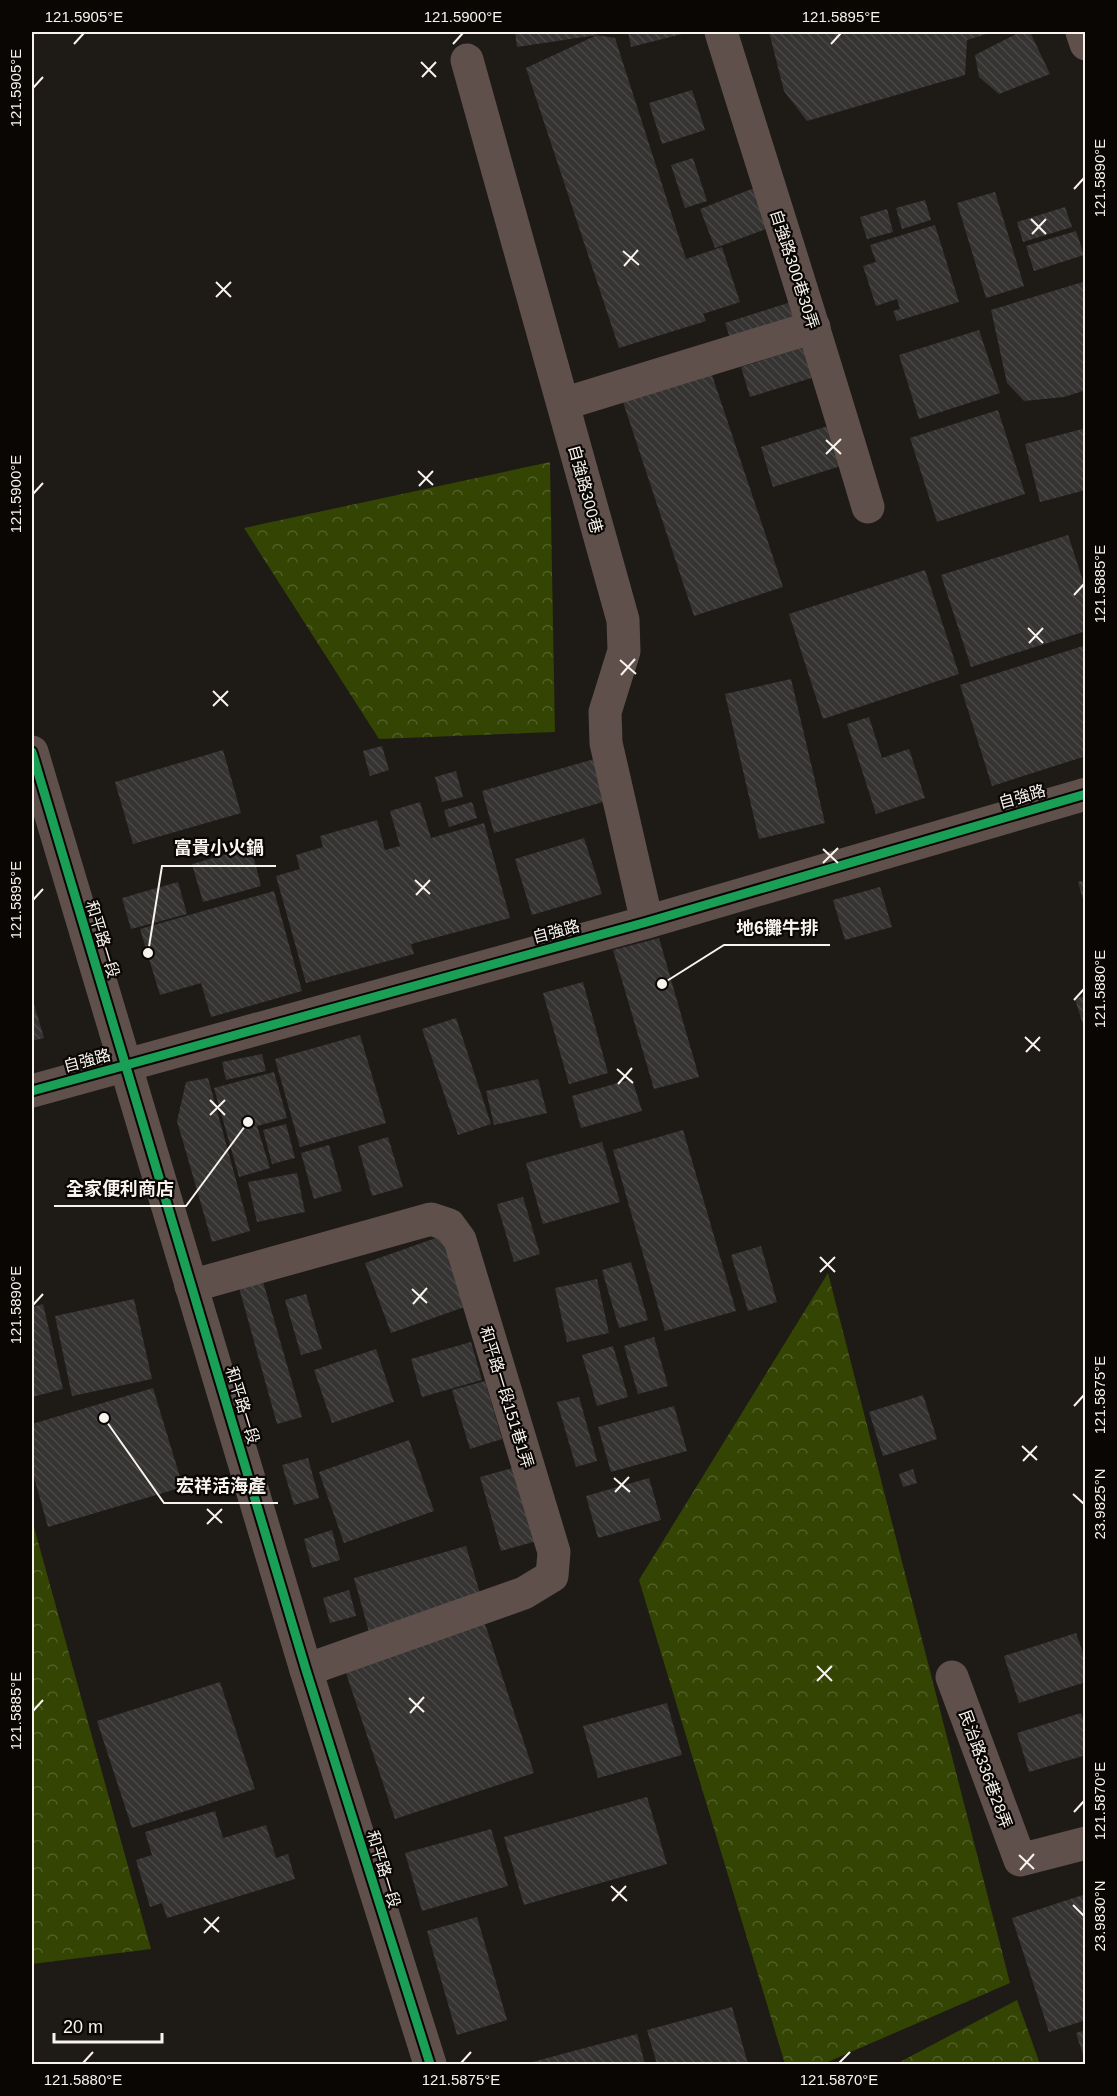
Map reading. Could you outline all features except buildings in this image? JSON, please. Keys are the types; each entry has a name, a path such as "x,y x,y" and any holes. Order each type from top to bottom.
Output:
{"street":[{"name":"自強路300巷30弄","path":"722,32 868,507"},
{"path":"1082,32 1086,44"},
{"name":"自強路300巷","path":"467,60 623,620 624,651 604,712 606,743 647,922"},
{"path":"563,404 814,327"},
{"name":"和平路一段","path":"32,752 306,1670 430,2064"},
{"name":"自強路","path":"32,1090 647,922 1086,794"},
{"name":"和平路一段151巷1弄","path":"191,1286 431,1219 449,1225 460,1240 554,1552 552,1576 524,1593 306,1670"},
{"name":"民治路336巷28弄","path":"952,1677 1020,1860 1086,1843"}],"green space":[{"path":"550,462 555,732 379,739 244,528"},
{"path":"828,1273 1010,1983 823,2064 785,2064 639,1580"},
{"path":"32,1520 151,1949 32,1964"},
{"path":"1017,2000 1040,2064 896,2064"}],"cycle path":[{"path":"32,752 306,1670 430,2064"},
{"path":"32,1091 647,922 1086,794"}],"place":[{"name":"富貴小火鍋","path":"148,953"},
{"name":"地6攤牛排","path":"662,984"},
{"name":"全家便利商店","path":"248,1122"},
{"name":"宏祥活海產","path":"104,1418"}]}
